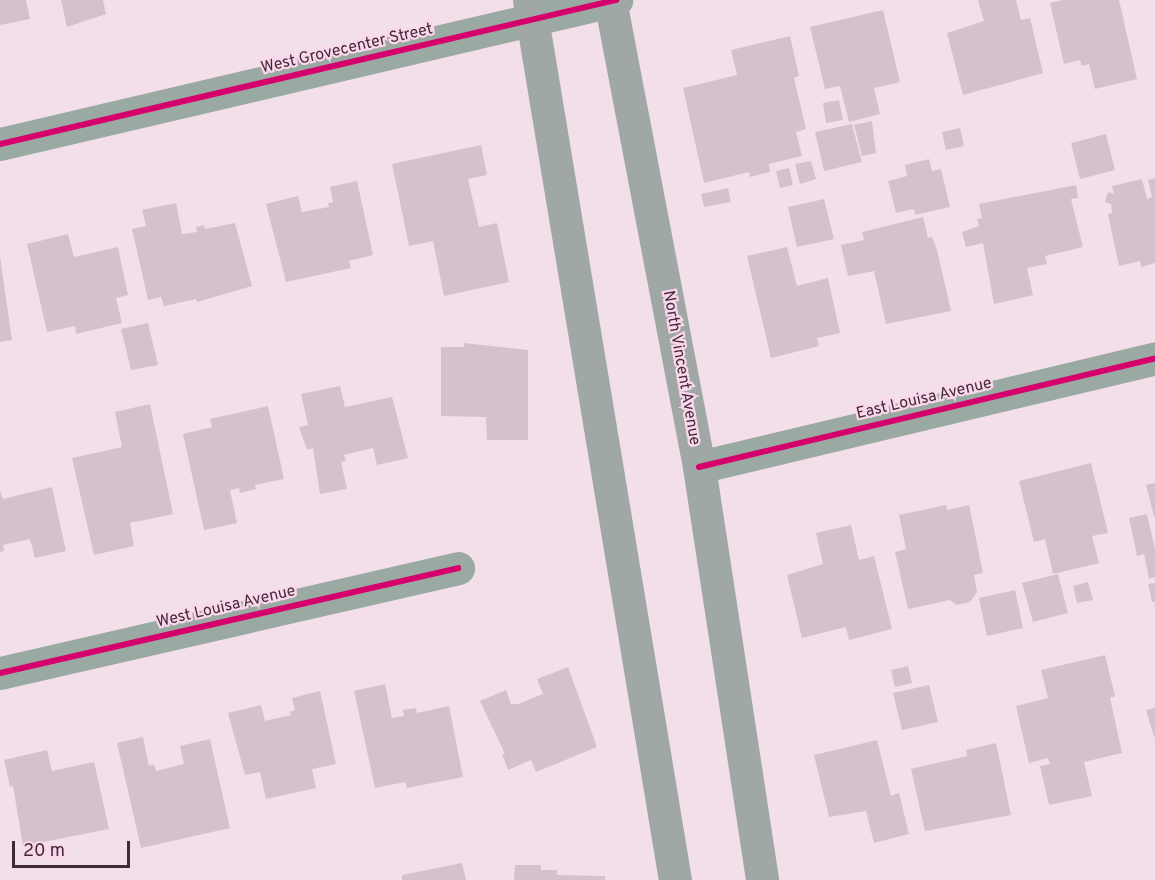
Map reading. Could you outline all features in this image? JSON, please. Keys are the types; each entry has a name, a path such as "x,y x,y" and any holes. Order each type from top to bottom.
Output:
{"main road":[{"name":"North Vincent Avenue","path":"612,0 699,467 762,880"},
{"path":"531,10 675,880"}],"street":[{"name":"West Grovecenter Street","path":"0,144 531,10 612,0"},
{"name":"East Louisa Avenue","path":"699,467 1155,358"},
{"name":"West Louisa Avenue","path":"0,673 458,568"}],"building":[{"path":"0,0 26,0 30,19 0,25"},
{"path":"61,0 103,0 106,14 67,27"},
{"path":"978,0 1016,0 1021,20 1030,18 1043,73 963,95 947,33 984,21"},
{"path":"1063,0 1119,0 1137,79 1095,89 1089,64 1082,66 1080,60 1064,64 1050,3"},
{"path":"883,10 900,82 874,88 880,114 849,122 840,86 825,89 810,27"},
{"path":"790,36 799,76 794,78 806,129 796,132 802,156 769,164 770,172 750,177 749,172 704,183 683,88 737,75 731,50"},
{"path":"839,100 843,120 826,123 823,103"},
{"path":"872,121 876,153 862,156 854,125"},
{"path":"852,124 862,162 824,171 815,132"},
{"path":"960,128 964,146 946,150 942,132"},
{"path":"1106,134 1115,170 1080,179 1071,143"},
{"path":"481,145 487,175 468,179 479,227 497,223 509,282 444,296 433,241 409,246 392,164"},
{"path":"929,159 932,171 941,169 950,207 915,215 914,209 896,213 888,181 907,176 905,165"},
{"path":"811,161 816,179 800,184 795,164"},
{"path":"789,168 793,185 780,188 776,171"},
{"path":"1155,178 1155,263 1141,267 1140,261 1119,266 1108,214 1112,213 1111,204 1105,202 1108,192 1114,194 1112,186 1142,179 1147,199 1152,197 1148,180"},
{"path":"357,181 373,255 349,261 351,268 286,282 266,204 298,196 302,212 329,207 328,203 333,202 330,187"},
{"path":"1076,185 1078,198 1071,199 1083,247 1045,256 1047,264 1027,268 1033,295 994,304 983,243 966,247 962,232 979,226 977,219 982,218 979,204"},
{"path":"728,188 731,202 704,207 701,194"},
{"path":"824,199 834,239 797,247 788,207"},
{"path":"176,203 182,234 197,232 196,227 204,225 205,229 235,223 252,286 197,302 196,299 164,306 161,297 148,300 132,229 146,226 142,210"},
{"path":"923,217 928,238 932,237 937,250 951,311 886,324 874,271 848,276 841,245 864,240 862,232"},
{"path":"68,234 74,257 118,247 128,295 116,298 122,323 76,334 75,326 47,332 27,244"},
{"path":"787,247 797,286 828,278 840,333 817,338 819,346 771,358 747,256"},
{"path":"0,257 12,340 0,342"},
{"path":"148,323 158,365 131,370 121,329"},
{"path":"464,343 528,350 528,440 487,440 486,417 441,416 441,347 464,347"},
{"path":"340,386 345,407 392,397 408,458 377,465 373,448 344,455 346,461 341,462 347,489 320,494 313,448 307,450 299,427 308,425 301,394"},
{"path":"150,404 173,514 130,523 134,546 94,555 72,458 122,447 115,412"},
{"path":"268,406 284,479 255,485 256,489 240,493 239,488 230,490 237,523 204,530 183,434 212,427 210,419"},
{"path":"1091,463 1108,533 1092,536 1099,563 1053,574 1045,539 1034,542 1019,481"},
{"path":"1155,483 1155,516 1154,516 1146,485"},
{"path":"52,487 66,551 35,558 30,539 3,545 4,551 0,552 0,491 3,499"},
{"path":"946,505 947,510 969,505 983,573 974,575 977,592 970,602 957,605 950,600 908,609 895,552 906,549 899,515"},
{"path":"1147,514 1155,549 1155,577 1149,579 1144,554 1137,556 1129,518"},
{"path":"851,525 859,560 874,556 892,629 849,640 846,627 802,638 787,575 823,564 816,533"},
{"path":"1058,574 1068,613 1033,622 1022,583"},
{"path":"1088,582 1093,600 1077,603 1073,586"},
{"path":"1155,583 1155,602 1152,602 1148,584"},
{"path":"1015,590 1023,628 987,636 979,598"},
{"path":"1105,655 1115,696 1110,698 1122,753 1084,762 1092,796 1049,805 1040,766 1050,764 1048,758 1029,763 1016,706 1048,698 1041,670"},
{"path":"908,666 912,683 895,687 891,670"},
{"path":"568,667 597,747 536,772 531,760 508,770 502,754 505,754 480,701 506,690 511,704 518,704 543,694 537,679"},
{"path":"385,684 392,718 404,716 403,710 416,708 417,713 449,706 463,777 407,788 405,782 375,788 354,691"},
{"path":"929,685 938,722 902,730 893,693"},
{"path":"320,691 336,764 312,769 316,788 266,799 260,772 245,775 228,713 261,705 265,721 291,715 290,712 295,710 292,698"},
{"path":"1155,708 1155,737 1154,737 1146,710"},
{"path":"143,737 149,766 154,764 156,771 184,764 180,746 210,739 230,828 141,848 117,743"},
{"path":"877,740 891,796 899,793 909,834 874,843 866,811 829,817 814,755"},
{"path":"996,743 1011,815 925,831 911,769 967,756 966,750"},
{"path":"47,750 52,771 94,762 109,829 23,846 13,786 10,787 4,760"},
{"path":"462,863 466,880 402,880 402,875"},
{"path":"515,865 541,865 541,870 557,870 557,875 605,876 605,880 514,880"}],"cycle path":[{"path":"0,144 616,0"},
{"path":"699,467 1155,358"},
{"path":"0,673 458,568"}]}
